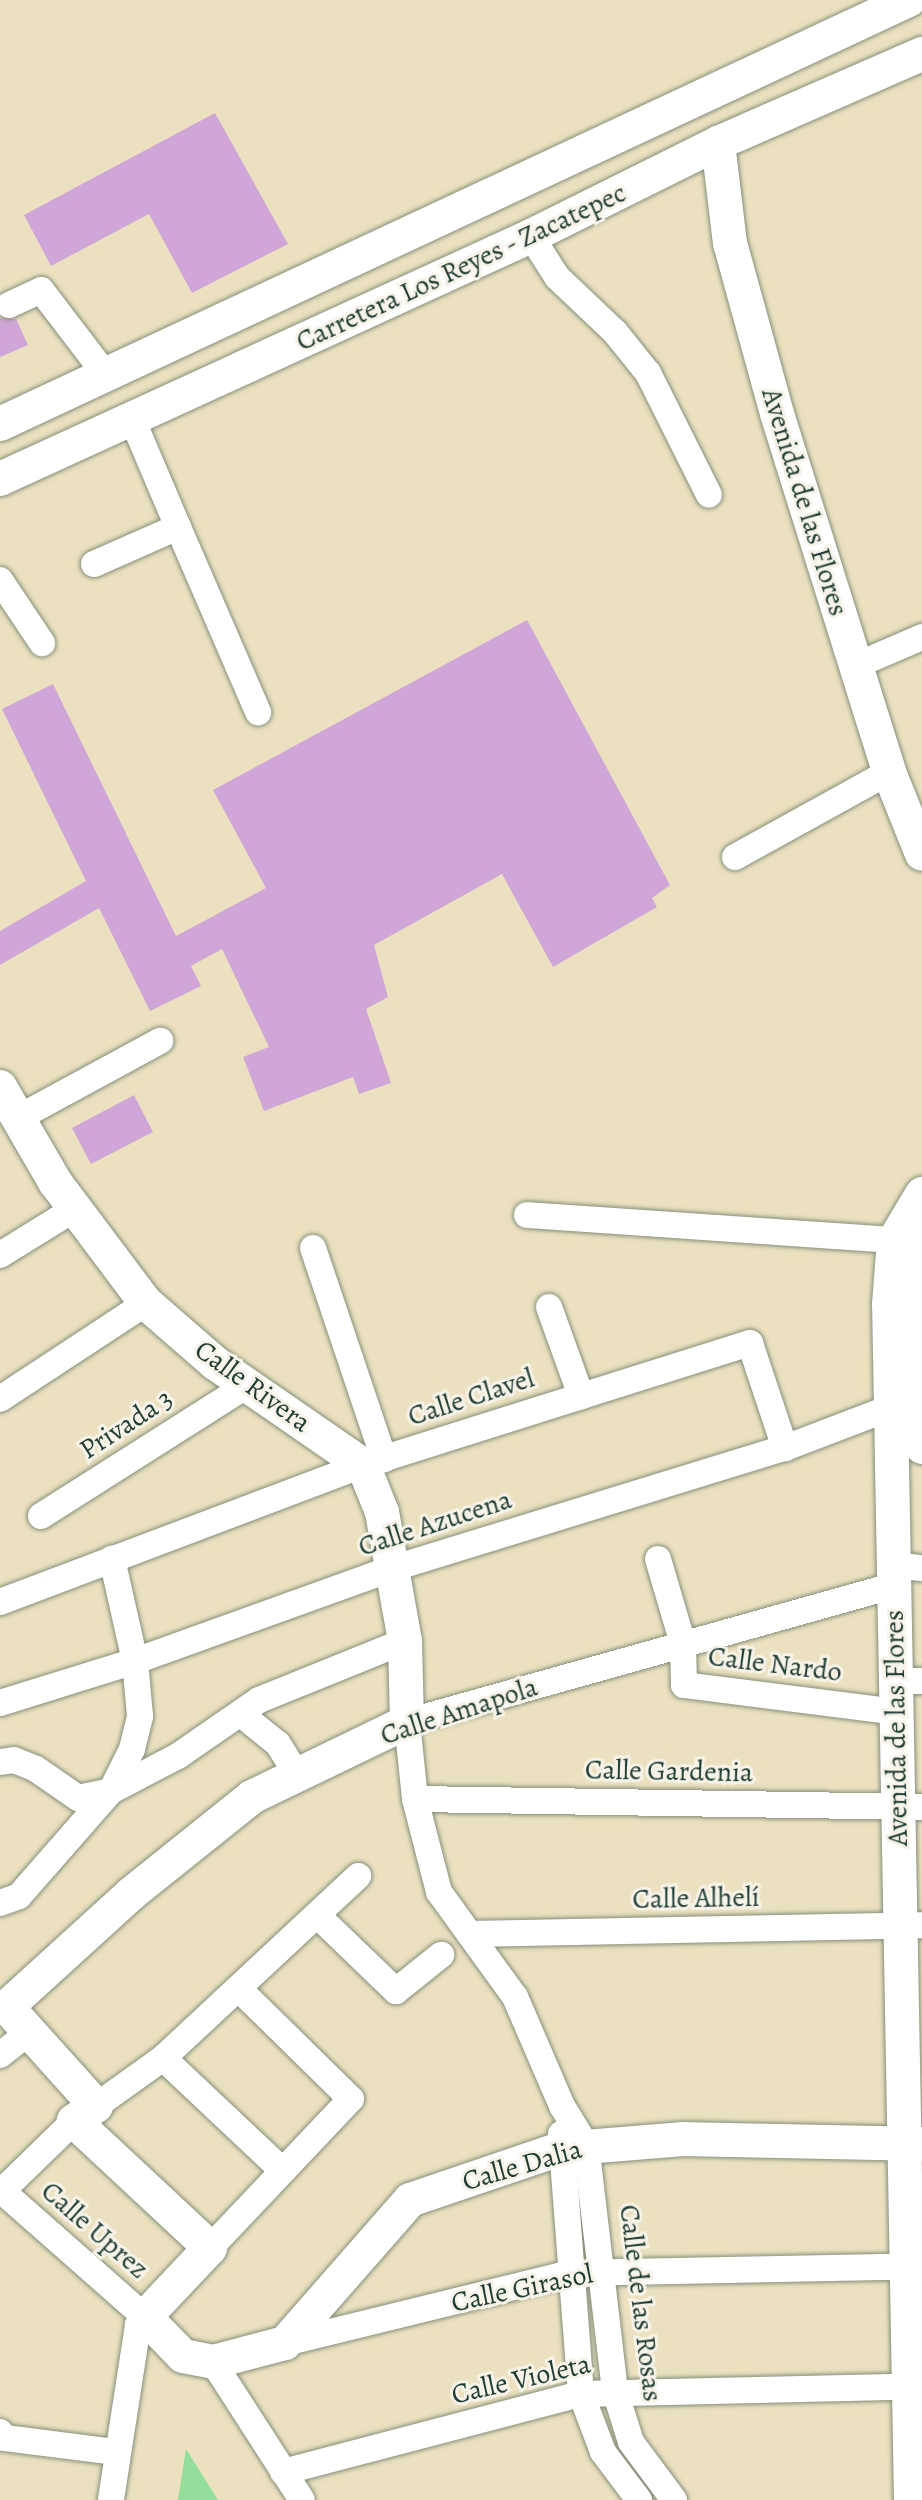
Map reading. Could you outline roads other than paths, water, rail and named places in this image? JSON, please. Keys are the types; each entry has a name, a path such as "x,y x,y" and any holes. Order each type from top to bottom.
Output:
{"main road":[{"name":"Carretera Los Reyes - Zacatepec","path":"0,424 909,0"},
{"name":"Carretera Los Reyes - Zacatepec","path":"0,479 133,421 531,236 718,143 922,54"},
{"name":"Avenida de las Flores","path":"718,143 730,243 778,417 889,772 922,854"},
{"name":"Calle Rivera","path":"0,1087 76,1208 146,1303 246,1386 373,1462"},
{"path":"920,1199 905,1241 922,1447"},
{"name":"Avenida de las Flores","path":"905,1241 890,1408 906,1462 902,1573 910,1807 915,2143 915,2386 911,2500"},
{"path":"373,1462 405,1641 407,1722"},
{"name":"Calle Amapola","path":"12,2016 131,1894 252,1797 407,1722"},
{"path":"12,2016 85,2114 210,2248 145,2317 183,2356 213,2362"},
{"name":"Calle Dalia","path":"285,2343 410,2200 573,2147 684,2139 915,2143"},
{"name":"Calle Girasol","path":"213,2362 285,2343"}],"street":[{"path":"531,236 557,277 615,332 648,373 709,495"},
{"path":"9,305 41,290 106,375"},
{"path":"133,421 258,712"},
{"path":"94,564 178,527"},
{"path":"0,580 42,643"},
{"path":"855,666 922,637"},
{"path":"735,857 889,772"},
{"path":"18,1118 160,1041"},
{"path":"0,1255 76,1208"},
{"path":"527,1215 905,1241"},
{"path":"313,1248 373,1462"},
{"path":"0,1399 146,1303"},
{"path":"549,1307 581,1396"},
{"name":"Calle Clavel","path":"0,1602 373,1462 750,1343 785,1448"},
{"name":"Privada 3","path":"41,1516 246,1386"},
{"name":"Calle Azucena","path":"0,1703 135,1661 394,1568 785,1448 890,1408"},
{"path":"0,1903 19,1896 111,1791 132,1749 140,1716 135,1661 112,1559"},
{"path":"658,1559 683,1644"},
{"name":"Calle Amapola","path":"407,1722 683,1644 902,1573"},
{"path":"0,1762 14,1760 36,1769 78,1798 111,1791 142,1779 242,1715 259,1700 405,1641"},
{"name":"Calle Nardo","path":"683,1644 684,1685 905,1691"},
{"path":"242,1715 278,1744 297,1775"},
{"name":"Calle de las Rosas","path":"407,1722 415,1799 439,1892 515,1997 562,2106 601,2270 615,2391 631,2442 674,2500"},
{"name":"Calle Gardenia","path":"415,1799 910,1807"},
{"path":"1,2192 85,2114 163,2058 240,1990 358,1876"},
{"path":"317,1915 396,1991 441,1955"},
{"name":"Calle Alhelí","path":"470,1934 911,1926"},
{"path":"210,2248 351,2099 240,1990"},
{"path":"0,2055 12,2016"},
{"path":"163,2058 282,2170"},
{"name":"Calle de las Rosas","path":"573,2147 570,2273 581,2394 603,2452 639,2500"},
{"name":"Calle Uprez","path":"1,2192 145,2317"},
{"name":"Calle Girasol","path":"285,2343 570,2273 914,2266"},
{"path":"111,2500 138,2325 145,2317"},
{"path":"213,2362 302,2500"},
{"name":"Calle Violeta","path":"283,2472 581,2394 915,2386"},
{"path":"0,2432 5,2438 116,2452"}]}
